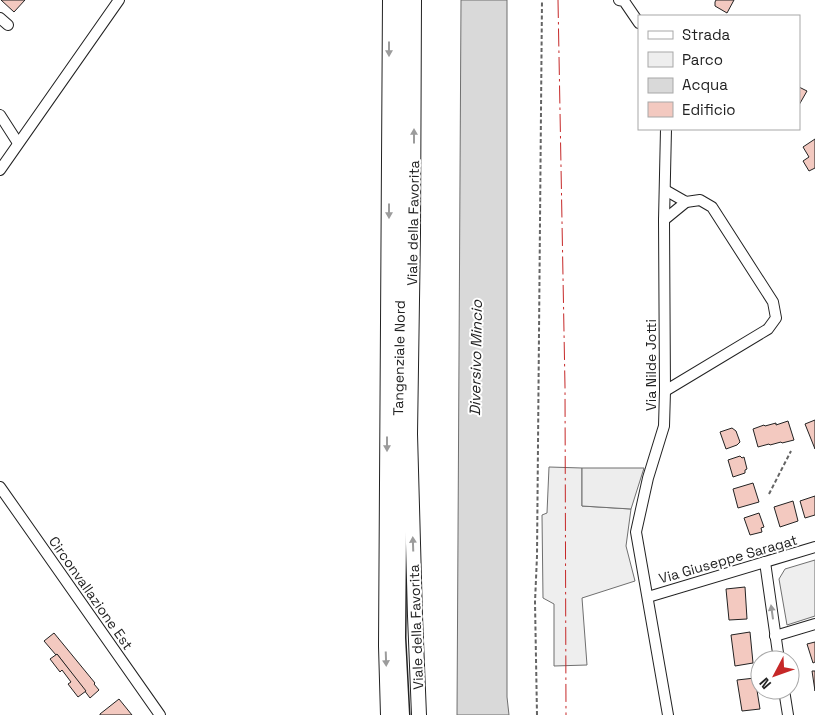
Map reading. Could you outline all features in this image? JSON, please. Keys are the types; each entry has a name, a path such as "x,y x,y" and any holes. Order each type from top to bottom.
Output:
{"highway":[{"name":"Tangenziale Nord","path":"401,715 397,638 403,0"}],"main road":[{"name":"Viale della Favorita","path":"388,715 386,636 390,0"},
{"name":"Viale della Favorita","path":"414,0 410,434 419,715"}],"street":[{"path":"0,170 119,0"},
{"path":"619,0 624,1 638,22"},
{"path":"0,115 18,144"},
{"name":"Via Nilde Jotti","path":"666,130 664,426 648,478 636,532 668,715"},
{"path":"665,190 686,202"},
{"path":"664,220 686,202 700,200 712,206 773,302 776,318 768,329 665,392"},
{"name":"Circonvallazione Est","path":"0,487 160,715"},
{"name":"Via Giuseppe Saragat","path":"648,597 815,547"},
{"path":"765,562 777,650"},
{"path":"775,636 815,624"},
{"path":"786,700 788,715"}],"path":[{"path":"537,715 535,602 542,0"},
{"path":"769,494 791,451"}],"green space":[{"path":"549,467 582,468 582,506 631,509 626,546 635,581 582,598 587,665 554,666 554,604 543,598 542,515 547,513"},
{"path":"815,560 815,616 787,625 779,579 785,569"}],"shaded area":[{"path":"582,468 644,468 631,509 582,506"}],"water":[{"name":"Diversivo Mincio","path":"461,0 507,0 507,697 509,715 457,715"}],"building":[{"path":"1,0 25,0 14,12"},
{"path":"716,0 734,0 727,13 715,6"},
{"path":"800,88 807,91 800,103"},
{"path":"815,139 815,168 809,171 803,161 809,157 803,147"},
{"path":"815,420 815,449 805,424"},
{"path":"788,421 794,440 758,447 753,429"},
{"path":"732,428 736,431 740,442 726,449 720,432"},
{"path":"740,456 744,457 747,469 745,473 733,477 728,460"},
{"path":"753,483 759,502 738,508 733,489"},
{"path":"815,496 815,515 805,518 800,501"},
{"path":"793,501 798,521 780,527 774,507"},
{"path":"759,513 764,527 761,528 762,532 750,535 744,518"},
{"path":"745,587 747,619 729,620 726,589"},
{"path":"750,632 752,650 750,650 750,664 735,666 731,635"},
{"path":"54,633 99,690 90,698 57,654 44,641"},
{"path":"815,642 815,662 813,663 807,644"},
{"path":"57,654 86,691 78,697 68,684 71,682 50,659"},
{"path":"812,671 815,671 815,691"},
{"path":"750,679 750,700 759,700 760,709 742,711 737,680"},
{"path":"119,699 132,715 100,715 100,714"}],"power":[{"path":"558,0 565,387 566,715"}]}
